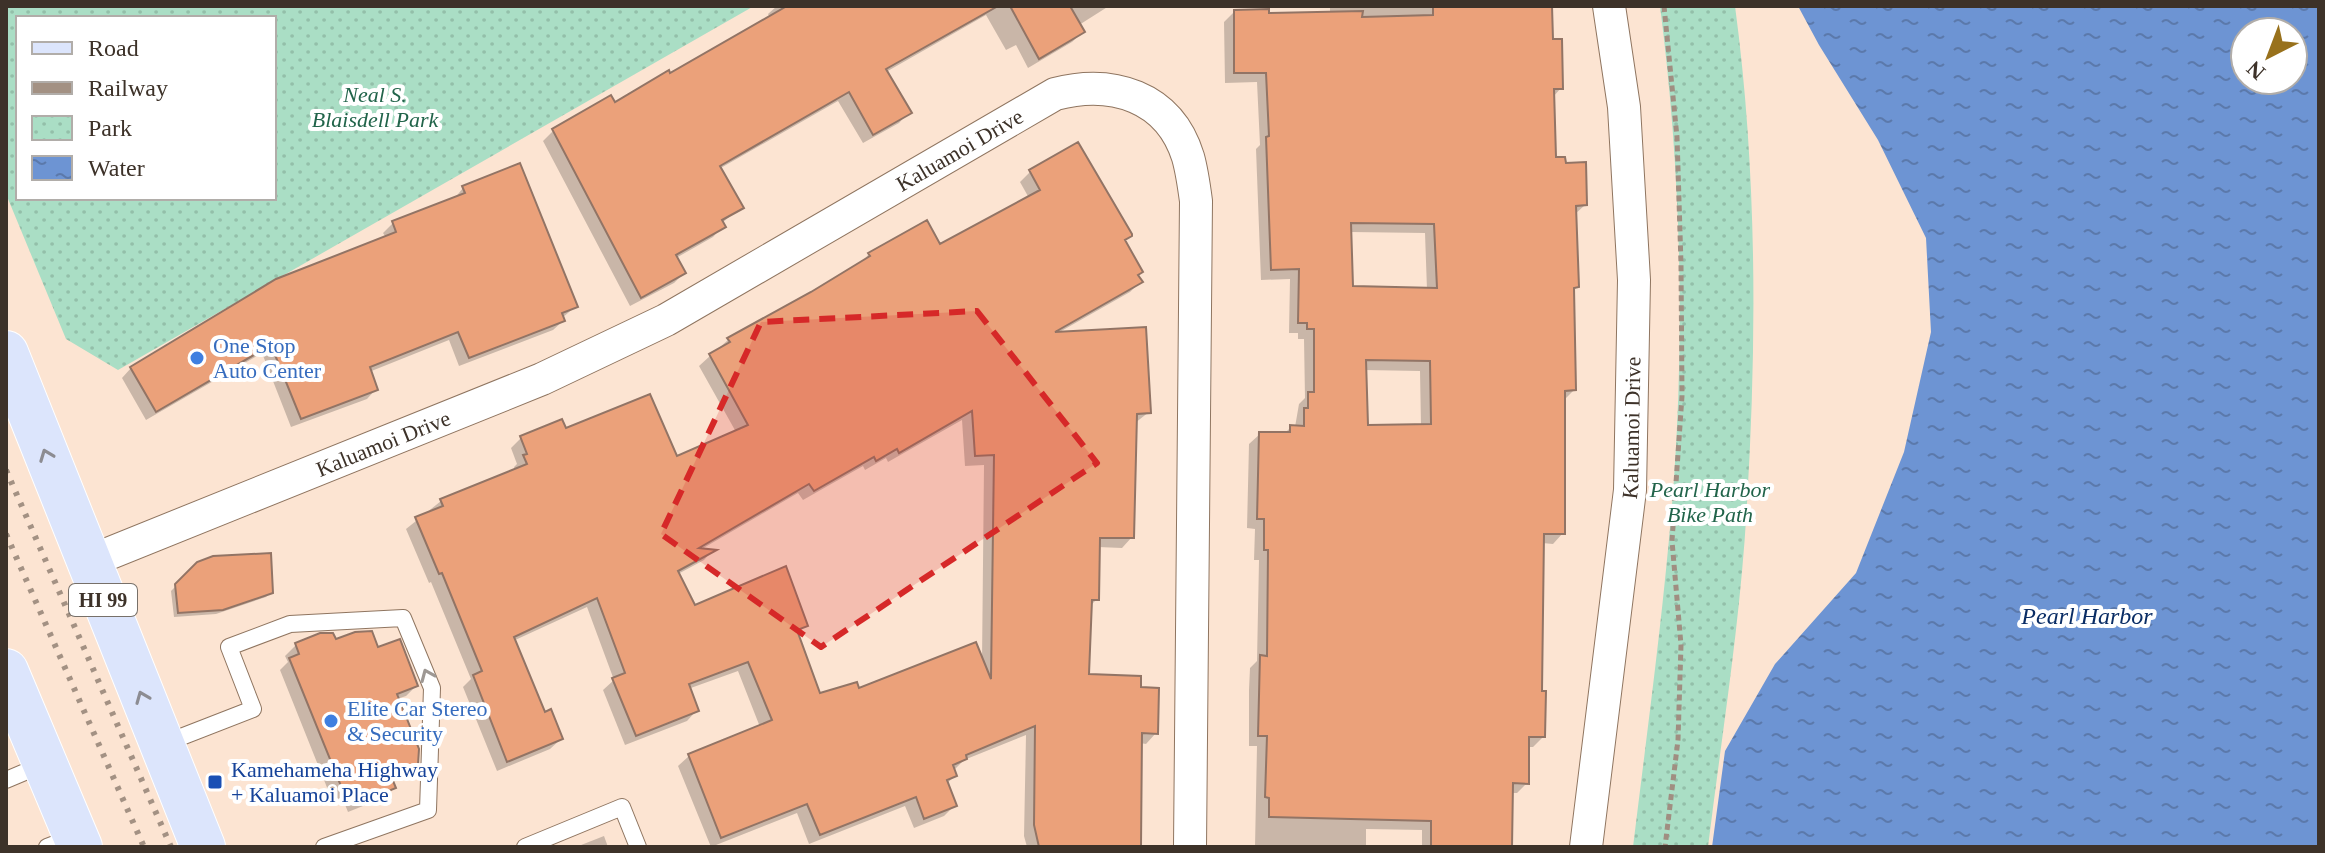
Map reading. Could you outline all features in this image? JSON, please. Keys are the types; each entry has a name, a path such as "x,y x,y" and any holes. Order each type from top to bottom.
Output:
{"main road":[{"name":"HI 99","path":"6,353 203,847"},
{"path":"6,671 25,772 67,843"}],"street":[{"name":"Kaluamoi Drive","path":"1586,847 1630,490 1634,280 1624,107 1609,6"},
{"name":"Kaluamoi Drive","path":"88,562 542,379 604,351 666,320 1055,94 1084,88 1124,91 1147,102 1178,136 1188,155 1196,201 1190,847"}],"lane":[{"path":"161,745 253,709 229,647 290,624 403,618 432,688 428,810 324,847"},
{"path":"525,847 622,807 638,847"}],"path":[{"path":"1664,6 1677,137 1682,381 1672,541 1681,645 1679,724 1665,847"}],"highlighted area":[{"path":"977,311 1097,463 821,647 661,534 761,322"}],"green space":[{"name":"Neal S. Blaisdell Park","path":"6,6 754,6 118,370 66,339 6,194"},
{"name":"Pearl Harbor Bike Path","path":"1660,6 1735,6 1748,130 1753,316 1747,503 1736,632 1708,847 1633,847 1666,571 1679,361 1676,182"}],"water":[{"name":"Pearl Harbor","path":"1798,6 2319,6 2319,847 1712,847 1725,751 1775,664 1856,573 1904,452 1931,332 1926,238 1878,140"}],"building":[{"path":"787,6 998,6 886,69 912,113 873,135 849,92 720,166 744,208 722,220 726,227 676,255 686,273 641,298 552,129 611,95 615,102"},
{"path":"1010,6 1070,6 1085,32 1039,59"},
{"path":"1433,6 1552,6 1553,39 1562,39 1563,89 1554,89 1556,157 1565,157 1566,163 1586,162 1587,205 1576,206 1579,287 1574,288 1576,390 1565,391 1565,534 1544,534 1542,691 1546,691 1545,737 1529,737 1529,784 1513,783 1512,847 1431,847 1431,821 1269,817 1269,798 1265,797 1267,736 1258,736 1260,655 1267,656 1268,550 1264,550 1264,519 1257,519 1259,432 1290,432 1290,425 1304,426 1308,392 1314,392 1314,329 1307,329 1307,323 1298,323 1299,269 1271,270 1266,73 1234,73 1234,10 1269,9 1269,13 1363,11 1362,17 1433,15","holes":["1351,223 1434,224 1437,288 1353,286","1366,360 1430,361 1431,424 1368,425"]},
{"path":"1078,142 1132,234 1125,240 1143,272 1138,275 1143,282 1055,332 1146,327 1151,413 1137,414 1134,538 1100,538 1099,600 1092,600 1089,674 1141,676 1141,687 1159,688 1158,734 1142,733 1141,847 1039,847 1034,825 1035,726 966,755 967,759 953,765 957,776 947,780 957,806 924,819 916,797 820,835 807,804 721,838 688,754 772,720 748,662 689,684 699,711 636,736 612,678 625,673 597,598 514,637 545,712 551,709 563,739 507,762 473,675 482,671 442,573 439,574 415,517 443,506 440,499 527,464 523,455 527,454 520,436 562,419 566,428 650,394 677,456 748,425 709,354 730,342 727,338 811,292 870,256 868,253 927,220 940,244 1040,190 1029,170","holes":["972,411 975,456 994,455 991,679 976,642 859,688 857,682 820,693 797,630 808,626 786,566 695,605 678,571 717,550 699,548 809,484 814,491 874,457 876,461 897,449 899,453"]},
{"path":"520,163 578,307 562,313 565,321 469,358 458,332 370,367 378,390 301,419 271,345 156,412 130,367 276,279 396,232 392,221 465,193 462,186"},
{"path":"271,553 273,593 223,610 178,613 175,584 197,562 213,556"},
{"path":"372,631 378,647 400,639 418,686 397,694 419,749 418,765 391,776 396,788 359,803 354,792 345,796 289,658 299,654 295,643 320,633 333,633 336,639 355,632"}],"railway":[{"path":"6,470 171,847"},
{"path":"6,534 144,847"}],"place":[{"name":"One Stop Auto Center","path":"197,358"},
{"name":"Elite Car Stereo & Security","path":"331,721"},
{"name":"Kamehameha Highway + Kaluamoi Place","path":"215,782"}]}
